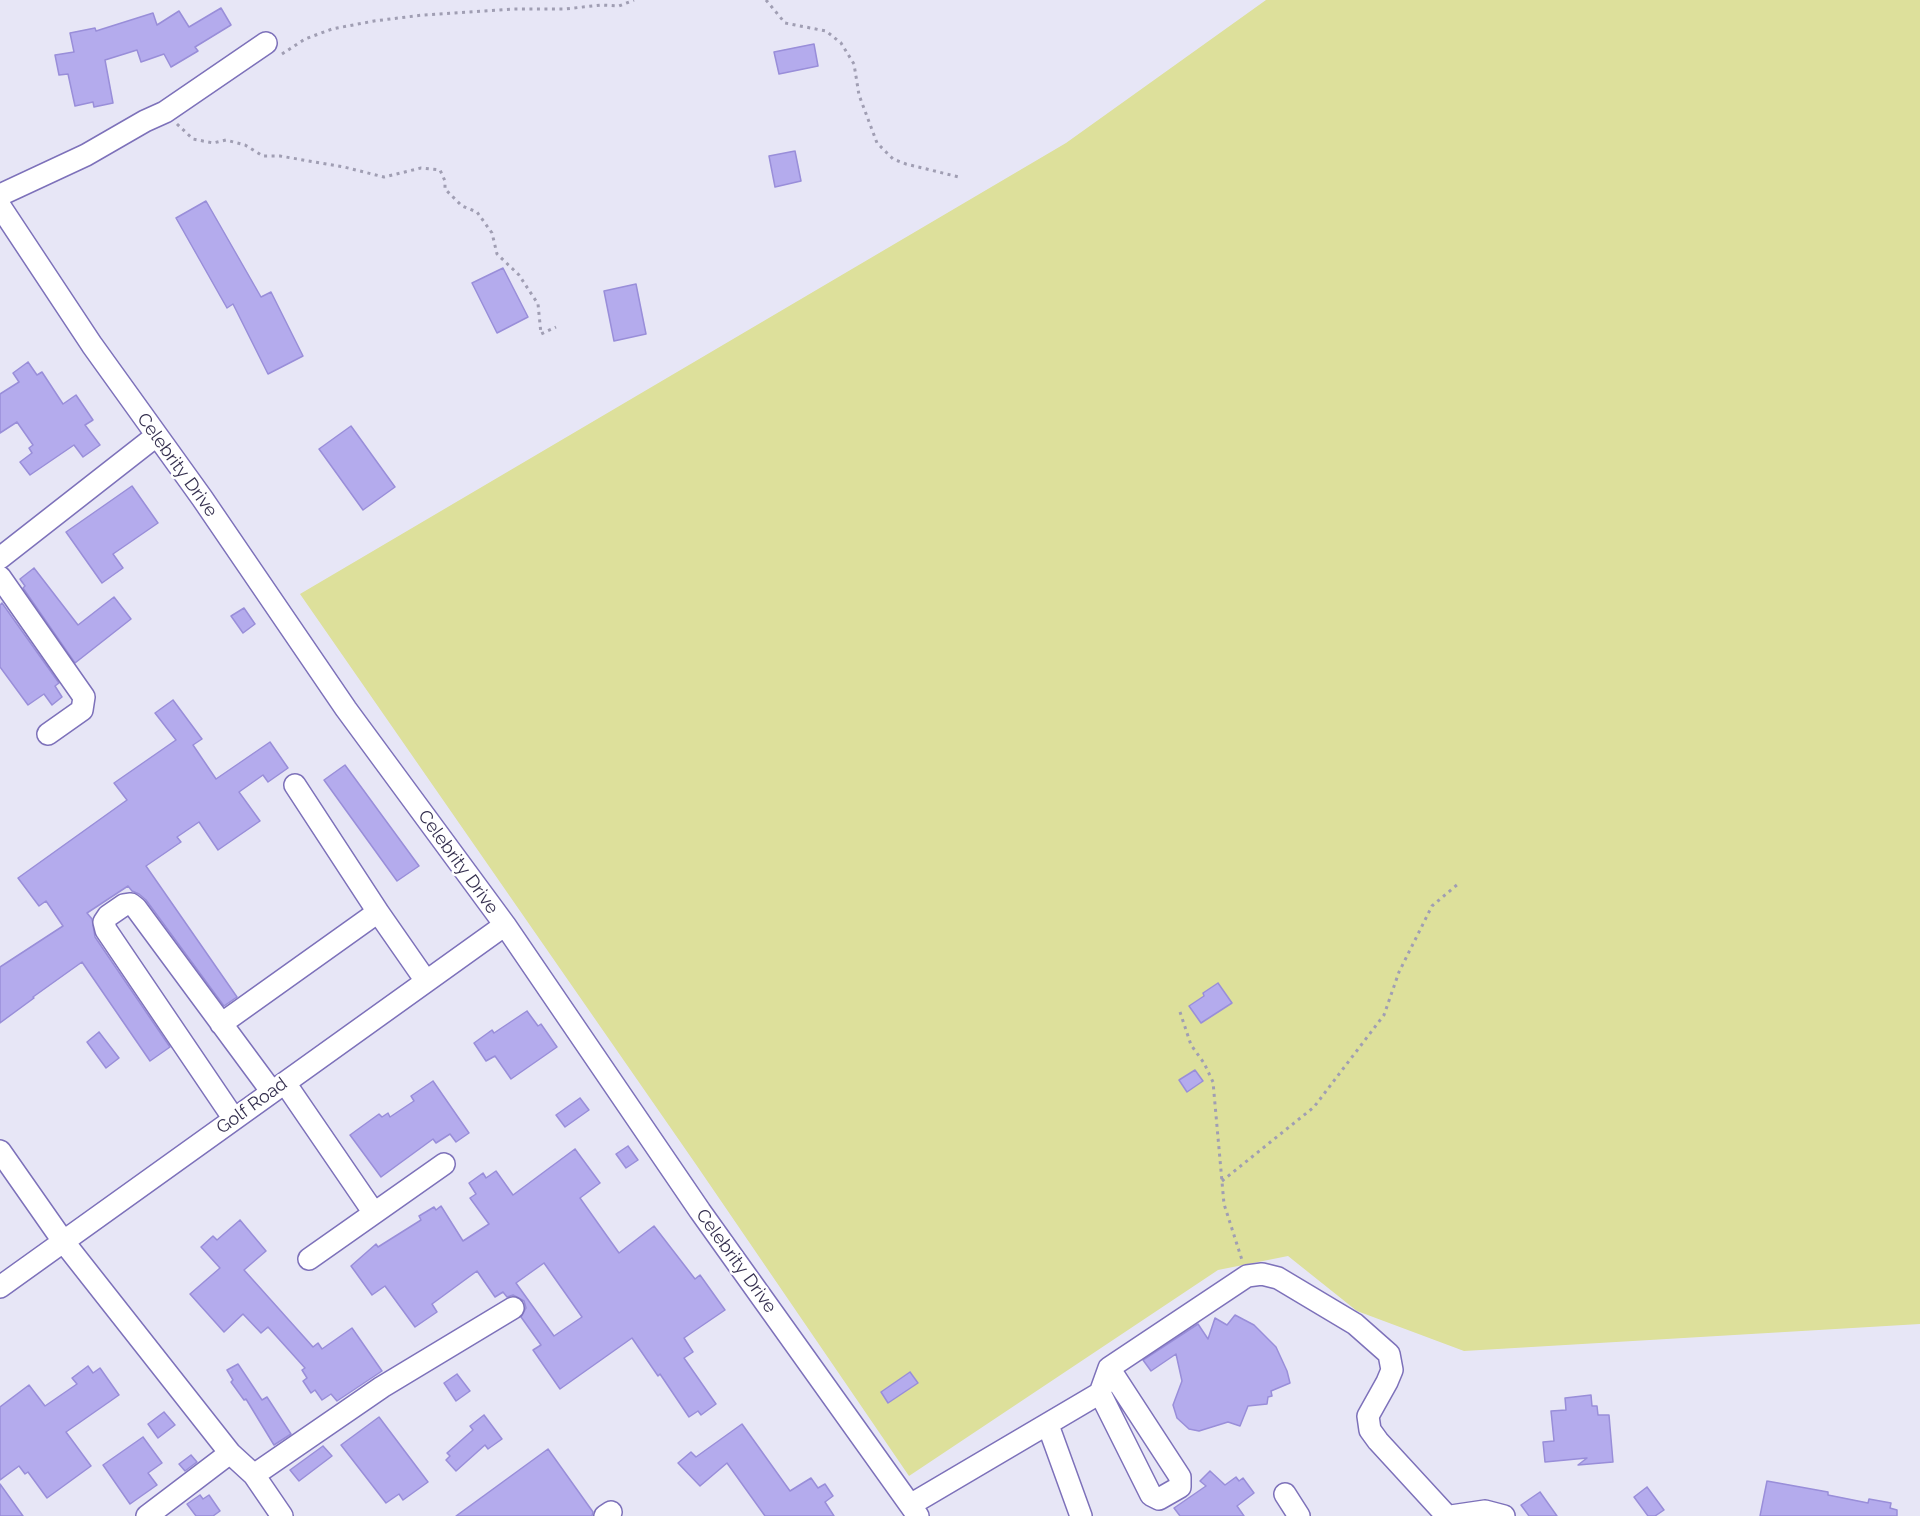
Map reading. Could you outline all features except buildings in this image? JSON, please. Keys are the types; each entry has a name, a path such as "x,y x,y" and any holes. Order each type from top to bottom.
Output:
{"street":[{"path":"0,195 86,155 271,50"},
{"name":"Celebrity Drive","path":"0,206 92,345 202,498 346,709 505,925 700,1211 914,1510"},
{"path":"0,558 156,436"},
{"path":"0,577 84,697 82,710 48,734"},
{"path":"295,785 426,981"},
{"path":"234,1119 106,930 104,922 108,916 124,905 131,904 136,908 221,1024 278,1087 374,1214"},
{"path":"221,1024 378,912"},
{"name":"Golf Road","path":"0,1287 505,925"},
{"path":"0,1151 63,1241 230,1453 254,1475 282,1516"},
{"path":"309,1259 444,1164"},
{"path":"914,1510 1100,1393 1109,1368 1247,1276 1262,1274 1278,1278 1355,1324 1389,1354 1392,1370 1368,1416 1370,1430 1449,1516 1485,1511 1504,1516"},
{"path":"254,1475 382,1387 513,1308"},
{"path":"1100,1393 1151,1495 1159,1499 1180,1487 1180,1477 1109,1368"},
{"path":"1048,1425 1081,1516"},
{"path":"147,1516 230,1453"},
{"path":"1285,1494 1299,1516"}],"path":[{"path":"271,50 332,29 374,21 514,9 619,6 634,0"},
{"path":"766,0 785,23 826,31 841,44 854,64 859,95 876,143 893,159 959,177"},
{"path":"165,112 193,139 213,143 226,140 245,145 263,156 280,156 344,166 384,177 422,168 440,170 446,182 445,189 462,206 477,212 492,233 498,255 519,275 538,304 541,334 556,327"},
{"path":"1222,1181 1314,1107 1384,1015 1399,972 1432,906 1458,884"},
{"path":"1180,1012 1191,1045 1204,1063 1213,1082 1224,1204 1247,1276"}],"green space":[{"path":"1266,0 1920,0 1920,1324 1464,1351 1357,1311 1288,1256 1218,1270 909,1476 300,594 1066,143"}]}
